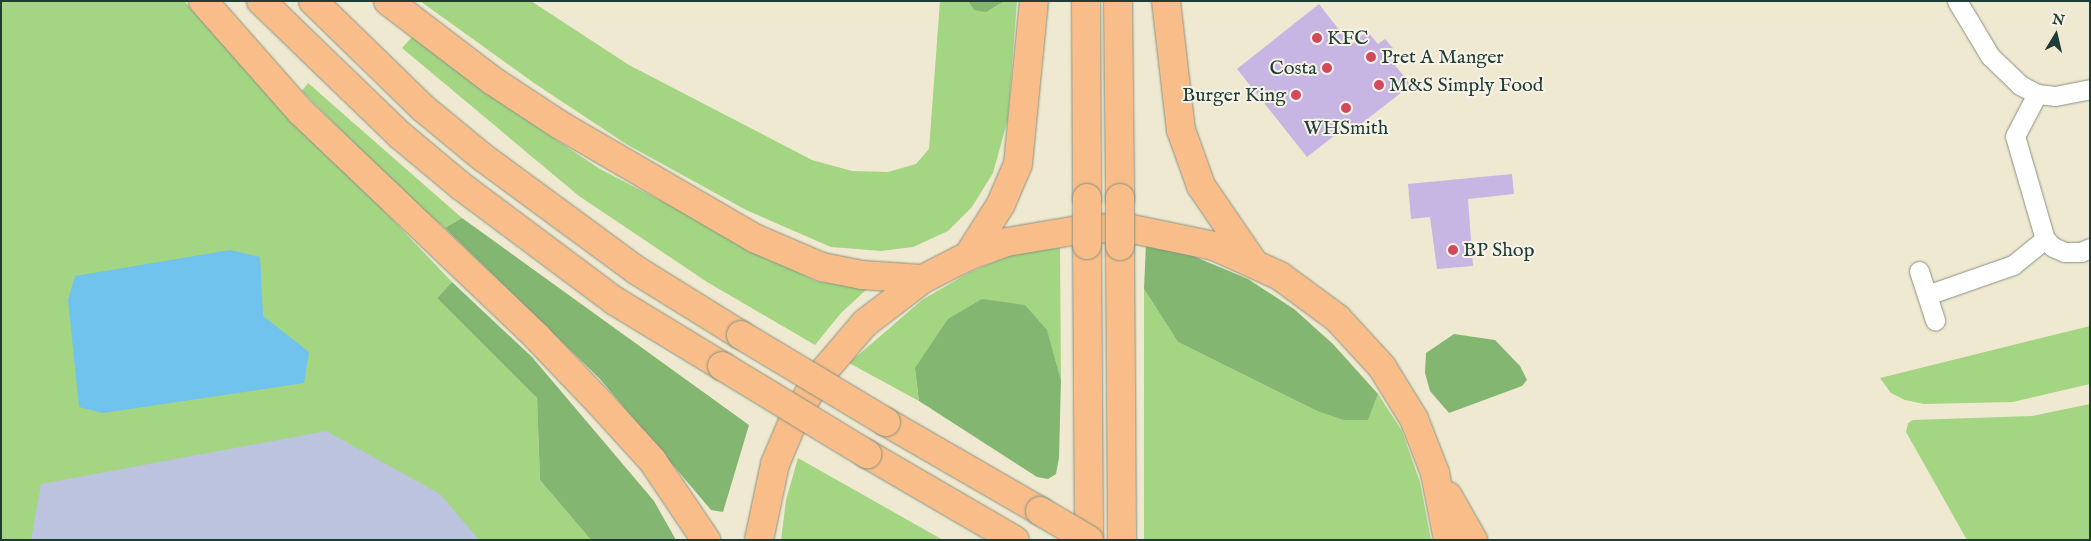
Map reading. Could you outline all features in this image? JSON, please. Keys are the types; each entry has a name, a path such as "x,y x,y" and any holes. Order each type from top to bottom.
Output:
{"highway":[{"path":"203,1 301,112 537,337 600,404 652,460 706,540"},
{"path":"261,1 401,136 461,186 614,301 867,454 1014,540"},
{"path":"313,1 423,108 481,156 636,270 886,422 1089,540"},
{"path":"388,1 493,81 560,125 754,238 822,267 862,275 923,279"},
{"path":"968,256 1001,204 1018,164 1034,1"},
{"path":"1086,1 1089,540"},
{"path":"1118,1 1122,540"},
{"path":"1166,1 1181,130 1201,186 1253,262"},
{"path":"759,540 775,464 805,398 854,334 883,307 923,279 968,256 1048,232 1124,229 1174,235 1253,262 1305,292 1361,342 1400,394 1426,445 1435,473 1448,540"},
{"path":"1435,473 1473,540"}],"street":[{"path":"1957,1 1990,56 2020,85 2037,94 2055,96 2090,90"},
{"path":"2037,94 2014,136 2045,238 2053,247 2064,252 2081,252 2090,248"},
{"path":"1927,295 2013,265 2045,238"},
{"path":"1919,271 1935,320"}],"shaded area":[{"path":"444,383 568,540 1,540 1,460"}],"green space":[{"path":"1,1 184,1 452,282 437,298 537,398 540,480 591,540 479,540 440,494 326,431 41,484 31,540 1,540"},
{"path":"420,1 531,1 629,65 812,160 852,171 888,172 916,164 929,149 940,1 968,1 974,10 1004,1 1017,1 1008,119 993,173 972,207 948,231 913,247 881,251 831,247 746,210 626,144 534,83"},
{"path":"968,1 1004,1 986,12 974,10"},
{"path":"413,36 504,105 600,169 815,281 867,289 841,313 815,345 707,282 579,196 402,48"},
{"path":"308,83 462,218 445,228 415,204 302,91"},
{"path":"462,218 749,425 723,512 711,510 600,379 445,228"},
{"path":"1146,244 1193,256 1248,279 1294,309 1333,344 1378,394 1368,420 1344,420 1317,411 1178,342 1144,289"},
{"path":"1060,248 1061,380 1047,331 915,368 919,401 849,363 922,300 970,272 1019,252"},
{"path":"452,282 532,357 654,501 676,540 591,540 540,480 537,398 437,298"},
{"path":"1144,289 1178,342 1317,411 1368,420 1378,394 1402,431 1420,482 1431,540 1144,540"},
{"path":"982,299 1025,305 1047,330 1061,380 1059,458 1056,474 1048,479 1037,477 919,401 915,368 948,319"},
{"path":"2090,326 2090,384 2013,402 1924,404 1905,400 1891,393 1880,378"},
{"path":"1454,334 1495,340 1520,366 1527,380 1522,386 1449,413 1430,391 1425,373 1426,353"},
{"path":"2090,404 2090,540 1967,540 1906,432 1908,423 1913,420 2032,416"},
{"path":"798,458 943,540 781,540 786,500"}],"water":[{"path":"230,250 260,257 263,316 309,352 304,383 103,413 79,407 68,300 75,276"}],"building":[{"path":"1319,4 1351,45 1367,31 1378,44 1385,39 1393,48 1386,54 1411,85 1352,131 1348,125 1307,157 1237,69"},
{"path":"1512,174 1514,194 1468,199 1473,266 1437,269 1430,217 1411,219 1408,184"}],"place":[{"name":"KFC","path":"1317,38"},
{"name":"Pret A Manger","path":"1371,57"},
{"name":"Costa","path":"1327,68"},
{"name":"M&S Simply Food","path":"1379,85"},
{"name":"Burger King","path":"1296,95"},
{"name":"WHSmith","path":"1346,108"},
{"name":"BP Shop","path":"1453,250"}]}
